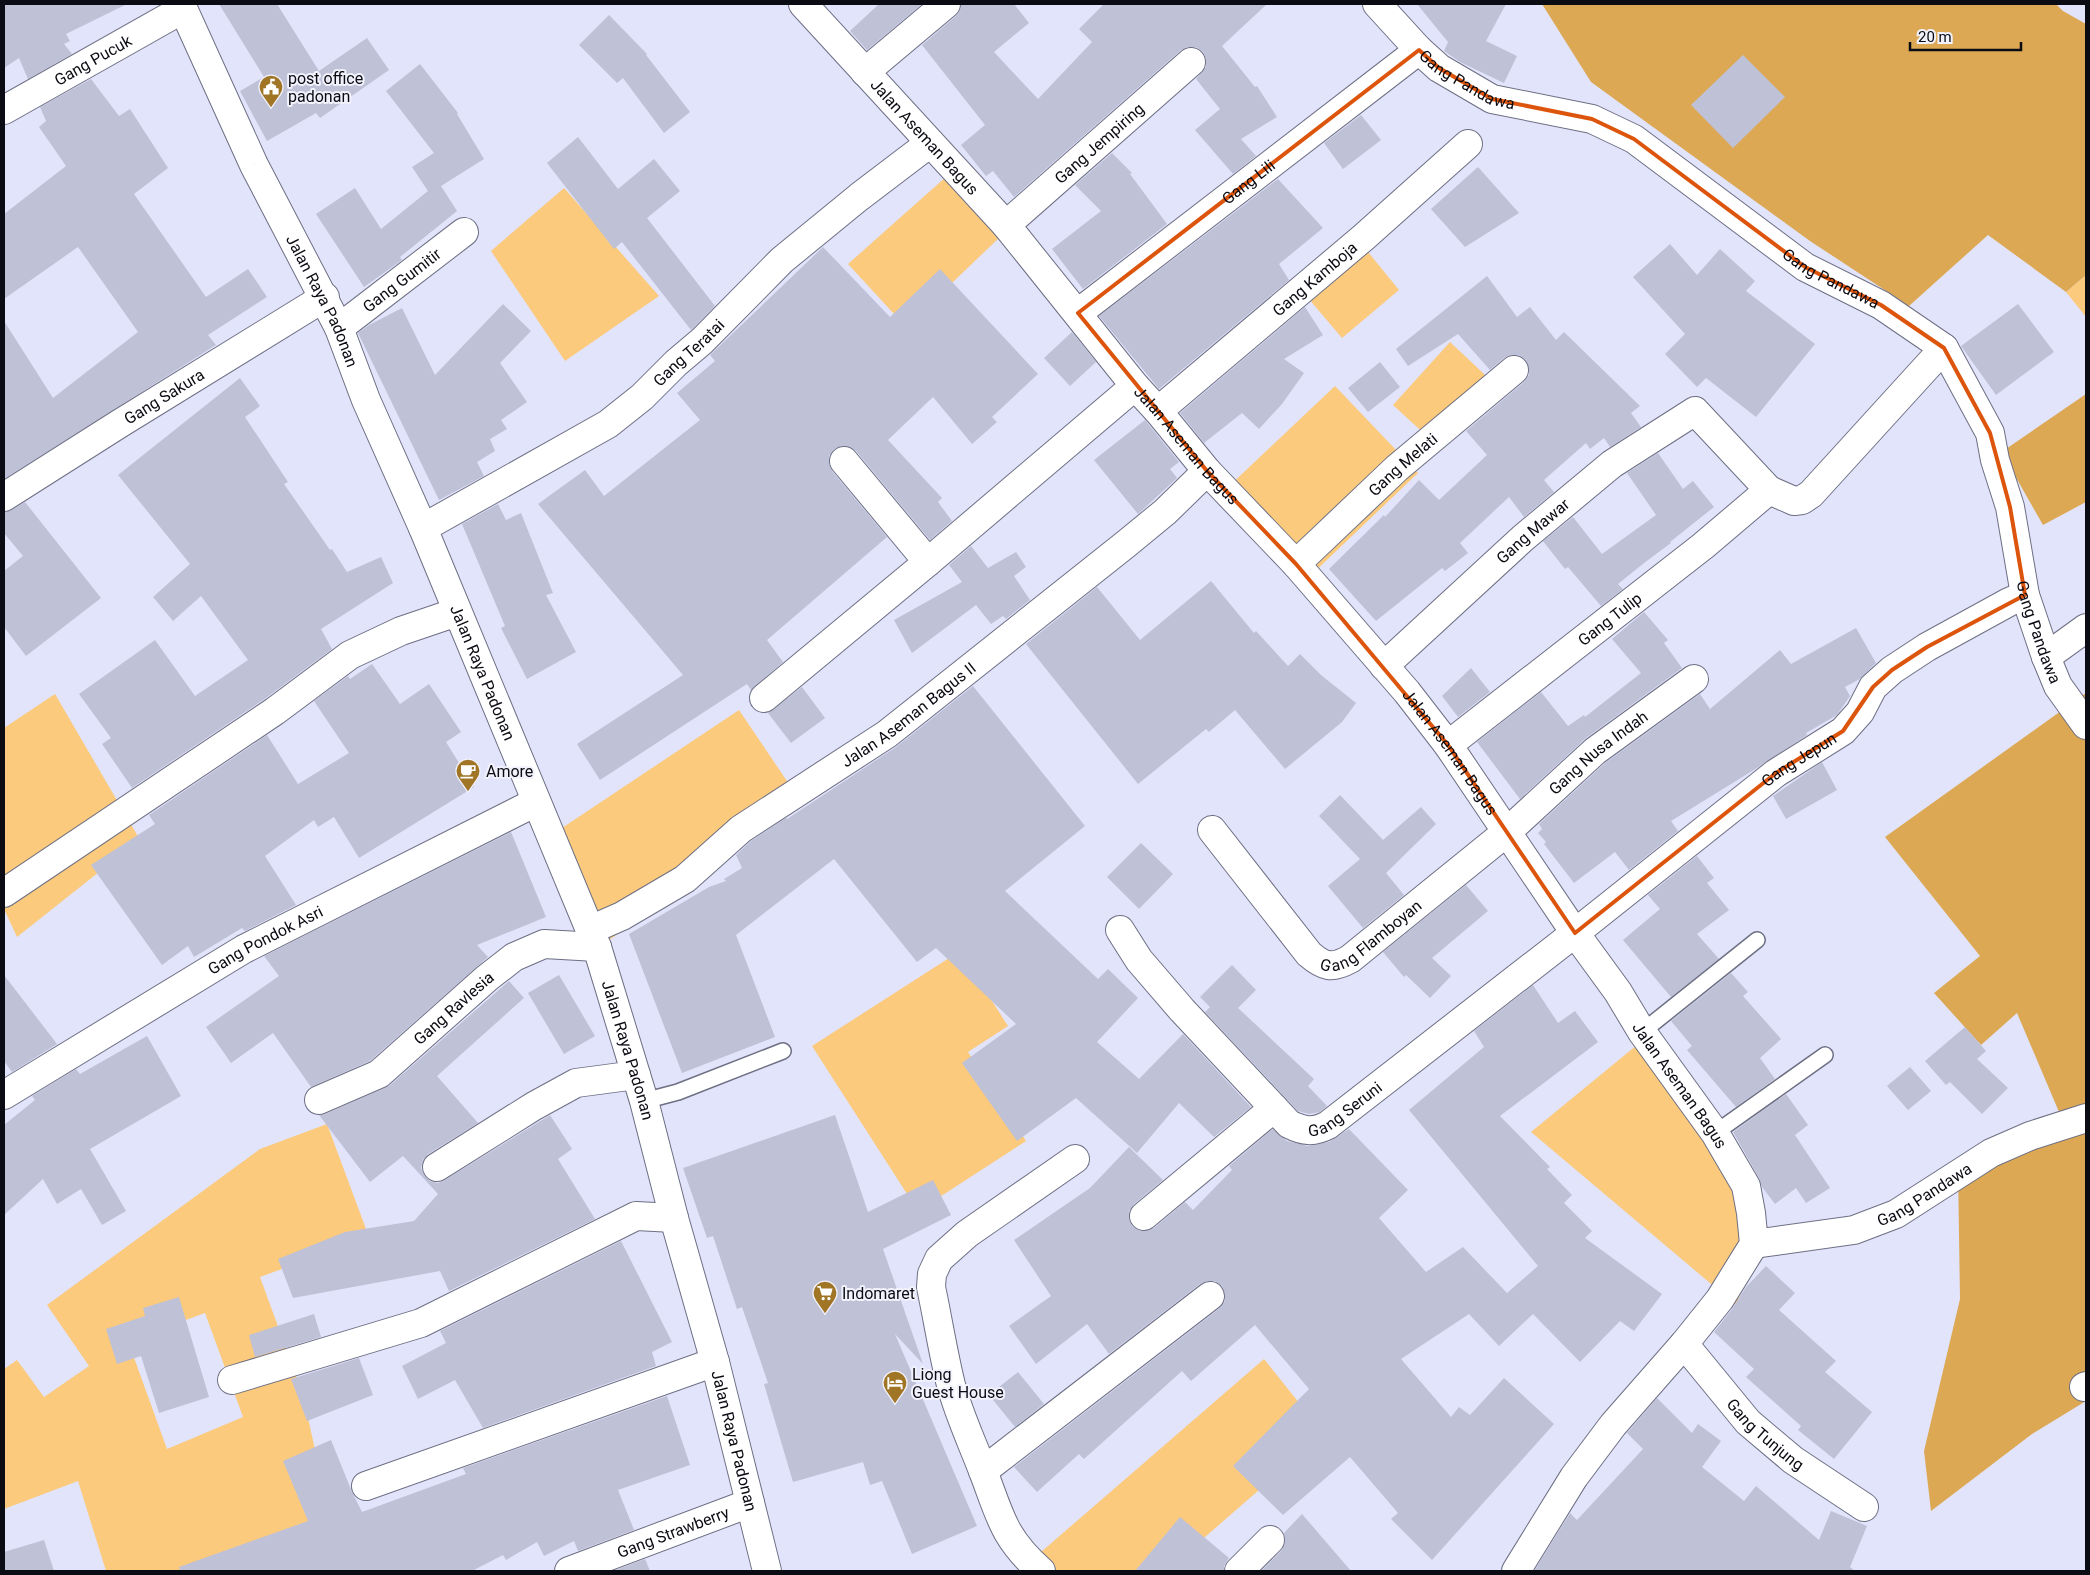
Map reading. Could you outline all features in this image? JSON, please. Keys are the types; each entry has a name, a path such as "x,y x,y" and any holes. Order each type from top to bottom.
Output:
{"street":[{"path":"865,72 946,4"},
{"name":"Gang Pandawa","path":"1377,4 1419,50 1439,68 1492,99 1592,119 1634,139 1805,267 1881,305 1944,348 1990,433 1995,460 2010,507 2025,596 2046,657 2058,686 2086,725"},
{"name":"Jalan Aseman Bagus","path":"806,5 1006,225 1135,386 1207,471 1296,564 1384,666 1448,745 1618,992 1642,1032 1715,1132 1746,1186 1754,1244"},
{"name":"Gang Pucuk","path":"4,110 182,6"},
{"name":"Jalan Raya Padonan","path":"182,6 254,165 325,297 339,328 366,400 423,528 456,612 594,938 640,1088 674,1218 715,1362 766,1571"},
{"name":"Gang Lili","path":"1078,313 1419,50"},
{"name":"Gang Jempiring","path":"1006,225 1191,62"},
{"name":"Gang Teratai","path":"423,528 608,424 642,397 676,363 702,341 782,260 858,197 930,143"},
{"name":"Gang Kamboja","path":"1158,411 1364,237 1468,144"},
{"name":"Gang Gumitir","path":"339,328 464,232"},
{"name":"Gang Sakura","path":"4,497 325,297"},
{"path":"1769,490 1794,501 1802,500 1812,494 1944,348"},
{"name":"Gang Melati","path":"1296,564 1397,468 1514,370"},
{"path":"764,698 1135,386"},
{"name":"Gang Mawar","path":"1384,666 1523,538 1605,470 1695,411 1769,490"},
{"path":"844,461 928,562"},
{"name":"Jalan Aseman Bagus II","path":"594,938 622,916 685,879 741,830 887,734 1165,512 1207,471"},
{"name":"Gang Tulip","path":"1448,745 1703,546 1769,490"},
{"name":"Gang Jepun","path":"1576,933 1776,773 1843,731 1860,712 1874,687 1892,670 1927,646 2009,602 2025,596"},
{"path":"4,893 275,711 350,655 402,631 456,612"},
{"path":"2046,657 2086,628"},
{"name":"Gang Nusa Indah","path":"1508,831 1595,751 1694,678"},
{"name":"Gang Pondok Asri","path":"4,1095 244,949 536,802"},
{"name":"Gang Flamboyan","path":"1212,830 1309,954 1319,963 1331,966 1350,959 1508,831"},
{"name":"Gang Seruni","path":"1120,930 1138,960 1289,1124 1299,1129 1317,1130 1328,1125 1576,933"},
{"name":"Gang Ravlesia","path":"319,1100 379,1074 487,978 514,958 544,944 594,938"},
{"path":"437,1168 534,1106 576,1083 640,1088"},
{"path":"1144,1216 1274,1108"},
{"name":"Gang Pandawa","path":"1754,1244 1854,1230 1896,1214 1991,1153 2030,1136 2086,1118"},
{"path":"1041,1571 1012,1541 1004,1527 966,1431 951,1385 931,1287 932,1274 939,1259 967,1234 1075,1160"},
{"path":"232,1380 421,1323 636,1216 674,1218"},
{"path":"1516,1571 1585,1462 1613,1425 1684,1344 1720,1299 1754,1244"},
{"path":"983,1471 1210,1296"},
{"name":"Gang Tunjung","path":"1684,1344 1748,1422 1793,1460 1864,1507"},
{"path":"366,1486 715,1362"},
{"name":"Gang Strawberry","path":"569,1571 750,1503"},
{"path":"1239,1571 1270,1540"}],"lane":[{"path":"1642,1032 1757,940"},
{"path":"640,1088 678,1092 783,1051"},
{"path":"1715,1132 1825,1056"}],"highlighted area":[{"path":"1419,50 1439,68 1492,99 1592,119 1634,139 1805,267 1881,305 1944,348 1990,433 2010,507 2025,595 1927,647 1892,670 1873,687 1843,731 1776,773 1575,933 1448,745 1296,564 1207,471 1078,313"}],"shaded area":[{"path":"1542,4 2056,4 2063,11 2086,24 2086,275 2066,292 1988,235 1909,306 1810,241 1591,82"},
{"path":"947,176 1000,237 906,327 848,264"},
{"path":"564,188 659,296 565,361 491,251"},
{"path":"1355,236 1399,290 1342,338 1297,285"},
{"path":"2086,275 2086,317 2066,292"},
{"path":"1450,342 1499,388 1442,450 1393,405"},
{"path":"1335,386 1418,473 1308,578 1225,490"},
{"path":"2086,394 2086,502 2043,525 2000,453"},
{"path":"2086,693 2086,1401 2032,1434 1931,1511 1924,1451 1960,1299 1958,1170 2062,1119 2017,1013 1981,1045 1934,993 1980,956 1885,837"},
{"path":"55,694 143,845 104,868 17,937 4,909 4,728"},
{"path":"739,710 791,787 698,880 606,942 559,830"},
{"path":"960,951 1008,1026 968,1052 1026,1141 918,1211 812,1046"},
{"path":"1637,1045 1689,1094 1761,1244 1736,1305 1531,1132"},
{"path":"327,1124 369,1237 260,1277 303,1395 332,1527 233,1571 106,1571 78,1481 4,1509 4,1369 17,1360 44,1397 89,1366 47,1305 260,1149","holes":["205,1313 243,1417 167,1449 128,1341"]},
{"path":"1264,1359 1300,1404 1329,1429 1166,1571 1050,1571 1041,1552"}],"building":[{"path":"4,4 127,4 66,34 70,41 64,44 72,54 28,79 19,58 4,68"},
{"path":"219,4 277,4 319,71 367,38 389,70 320,118 316,113 267,141 240,91 264,77"},
{"path":"879,4 922,4 867,50 850,31"},
{"path":"961,4 1014,4 1029,23 994,52 1038,99 1092,42 1079,29 1104,4 1267,4 1222,46 1255,87 1257,86 1277,117 1241,139 1256,156 1233,174 1195,130 1220,109 1196,79 1206,67 1206,58 1203,52 1196,47 1187,47 1181,50 1014,197 993,171 986,176 961,145 985,125 922,45 956,16"},
{"path":"1417,4 1506,4 1486,41 1517,56 1504,83 1460,62 1444,51 1448,42"},
{"path":"609,15 647,54 690,112 664,133 623,78 617,83 579,45"},
{"path":"1743,55 1785,97 1733,148 1691,105"},
{"path":"420,64 458,113 484,159 441,186 457,211 400,257 402,260 364,287 316,214 355,188 381,229 428,191 412,167 434,153 386,91"},
{"path":"91,79 119,116 130,109 168,168 134,194 206,297 248,269 267,297 208,335 216,345 4,479 4,321 53,398 138,332 78,247 4,299 4,214 66,166 39,127 46,121 40,107"},
{"path":"1361,115 1381,140 1343,169 1324,143"},
{"path":"578,137 618,189 654,159 680,191 647,218 715,306 691,330 622,242 614,249 547,163"},
{"path":"1112,153 1132,173 1130,174 1167,224 1083,289 1052,249 1101,211 1075,185"},
{"path":"1478,167 1519,213 1465,247 1431,209"},
{"path":"1278,179 1323,228 1279,264 1289,280 1159,389 1099,316"},
{"path":"1670,244 1697,275 1720,249 1755,281 1746,291 1815,344 1756,417 1706,378 1697,387 1665,354 1685,334 1633,277"},
{"path":"823,247 890,317 940,269 1038,374 992,417 997,422 972,444 933,397 888,440 942,498 938,502 952,521 930,540 856,451 850,447 842,446 834,449 829,456 829,464 832,471 887,537 767,640 783,662 751,690 747,684 600,780 577,744 683,675 538,504 585,470 604,496 700,420 677,393 715,361 710,355"},
{"path":"1487,276 1517,317 1530,307 1556,340 1564,332 1640,406 1631,413 1641,427 1610,447 1604,438 1590,449 1586,443 1544,480 1554,492 1524,517 1509,497 1460,543 1468,553 1445,571 1442,568 1376,621 1329,569 1384,515 1385,517 1419,480 1439,500 1487,455 1466,431 1524,382 1529,375 1526,360 1519,355 1504,358 1490,370 1458,334 1408,366 1396,349"},
{"path":"503,304 531,331 500,363 527,402 501,420 507,429 490,439 495,451 477,462 484,476 439,500 358,333 369,325 402,308 435,375"},
{"path":"2018,304 2054,352 1996,395 1961,346"},
{"path":"1305,307 1323,335 1284,359 1304,373 1282,404 1259,429 1242,413 1204,443 1180,413"},
{"path":"1072,332 1096,362 1070,386 1044,358"},
{"path":"1380,362 1400,387 1368,412 1348,388"},
{"path":"240,378 260,406 245,417 288,482 284,484 330,550 332,549 347,572 381,557 393,583 321,629 332,649 266,698 132,788 102,744 111,738 79,694 155,640 195,696 248,660 201,596 173,621 153,597 190,564 118,475"},
{"path":"1145,420 1179,462 1170,469 1177,478 1138,514 1094,460"},
{"path":"1658,453 1683,489 1693,481 1714,507 1618,584 1623,589 1601,606 1568,567 1565,569 1543,541 1573,517 1602,554 1656,515 1627,473"},
{"path":"25,502 101,598 26,656 4,627 4,571 23,556 4,533 4,512 12,510"},
{"path":"498,504 506,520 521,513 553,593 546,595 576,652 527,679 501,628 505,626 462,524"},
{"path":"971,546 988,568 1016,552 1026,567 1014,576 1030,600 1006,619 1003,616 991,624 976,605 912,653 894,620 962,582 949,565"},
{"path":"1211,581 1254,633 1256,631 1288,666 1300,654 1321,675 1356,703 1342,722 1285,769 1235,710 1209,732 1206,729 1138,784 1026,644 1097,587 1140,640"},
{"path":"1644,612 1668,640 1664,643 1682,668 1586,738 1520,799 1477,742 1541,692 1568,726 1584,715 1585,717 1641,673 1612,639"},
{"path":"1856,628 1876,663 1860,679 1845,687 1850,696 1837,715 1806,733 1807,735 1757,768 1671,821 1678,831 1629,870 1615,852 1574,883 1544,844 1546,842 1538,833 1542,829 1539,824 1605,763 1700,694 1710,709 1780,650 1791,664"},
{"path":"372,664 400,704 429,684 461,732 446,742 474,787 359,858 334,817 318,827 314,820 265,856 296,905 245,931 242,928 194,957 188,946 162,965 91,865 155,824 149,815 267,735 298,784 349,753 314,701 348,676 350,679"},
{"path":"1471,668 1490,692 1458,717 1442,696"},
{"path":"973,686 1085,826 1005,891 1098,979 1108,969 1138,998 1097,1042 1139,1079 1183,1034 1251,1107 1214,1137 1179,1103 1137,1153 1076,1098 1017,1141 962,1063 1016,1024 936,948 917,962 834,859 736,935 775,1037 682,1073 629,934 709,887 726,881 724,879 742,868 736,855 751,841 896,747"},
{"path":"802,687 825,718 791,743 768,713"},
{"path":"1822,762 1837,790 1786,819 1773,796"},
{"path":"1340,795 1383,840 1421,807 1436,824 1386,873 1404,895 1363,928 1328,886 1360,859 1319,816"},
{"path":"511,832 546,917 477,945 488,957 370,1061 311,1087 273,1033 231,1063 206,1027 279,976 264,956"},
{"path":"1141,843 1173,874 1139,909 1107,877"},
{"path":"1697,856 1714,878 1707,883 1729,910 1697,934 1719,959 1671,997 1623,940 1660,909 1648,895"},
{"path":"1466,885 1488,911 1432,958 1451,976 1430,998 1406,975 1404,977 1383,952"},
{"path":"1232,965 1256,990 1238,1008 1314,1079 1308,1086 1327,1106 1320,1112 1309,1114 1298,1111 1205,1012 1210,1007 1200,997"},
{"path":"1731,973 1748,992 1743,996 1781,1039 1760,1058 1775,1079 1736,1107 1687,1050 1692,1046 1671,1021"},
{"path":"4,975 57,1044 12,1072 4,1061"},
{"path":"559,975 595,1036 564,1054 528,993"},
{"path":"509,981 524,998 437,1076 478,1123 428,1154 423,1160 421,1168 424,1175 430,1181 438,1183 550,1115 572,1149 558,1159 595,1219 449,1291 440,1271 293,1298 278,1259 345,1232 414,1221 438,1194 403,1156 370,1182 319,1115 389,1086"},
{"path":"1533,985 1558,1023 1575,1011 1598,1042 1500,1116 1550,1167 1547,1169 1572,1195 1564,1203 1592,1231 1585,1238 1662,1294 1634,1331 1620,1321 1580,1362 1533,1314 1499,1346 1469,1314 1401,1359 1451,1417 1459,1407 1470,1415 1504,1378 1554,1424 1432,1560 1391,1519 1398,1513 1350,1457 1283,1515 1233,1466 1309,1389 1255,1325 1191,1381 1182,1371 1084,1459 1079,1454 1037,1492 1014,1467 1220,1308 1225,1301 1225,1293 1222,1286 1215,1281 1207,1281 1200,1284 1109,1354 1087,1324 1036,1364 1009,1326 1051,1296 1014,1240 1090,1188 1129,1147 1163,1180 1134,1204 1129,1211 1129,1219 1132,1226 1138,1230 1146,1231 1154,1228 1185,1202 1193,1210 1232,1170 1229,1166 1273,1129 1287,1141 1308,1146 1329,1142 1349,1129 1408,1190 1379,1218 1426,1272 1463,1247 1507,1293 1538,1266 1409,1110 1484,1047 1474,1031"},
{"path":"1965,1027 1986,1051 1977,1059 2008,1088 1982,1114 1950,1082 1946,1085 1925,1061"},
{"path":"147,1036 181,1096 90,1149 126,1211 102,1225 81,1189 57,1204 43,1179 4,1215 4,1125 35,1100 32,1096 76,1069 80,1074"},
{"path":"1910,1067 1931,1091 1908,1110 1887,1086"},
{"path":"1786,1094 1808,1125 1795,1135 1830,1188 1806,1203 1796,1188 1775,1204 1762,1187 1759,1178 1733,1132"},
{"path":"835,1115 868,1212 933,1180 951,1215 883,1249 923,1364 895,1334 977,1526 912,1554 882,1481 870,1485 863,1462 793,1482 764,1384 768,1383 742,1307 737,1309 713,1236 707,1238 683,1168"},
{"path":"621,1241 672,1342 652,1352 656,1366 483,1428 455,1380 418,1399 402,1366 446,1343 440,1331"},
{"path":"1766,1266 1795,1293 1779,1310 1836,1361 1825,1372 1872,1412 1834,1459 1798,1430 1801,1426 1746,1377 1754,1369 1714,1332 1746,1287"},
{"path":"179,1297 209,1397 159,1413 141,1356 117,1364 106,1329 145,1316 143,1308"},
{"path":"314,1314 321,1337 255,1357 249,1335"},
{"path":"359,1358 373,1395 307,1421 291,1379"},
{"path":"1018,1372 1044,1404 1015,1427 989,1395"},
{"path":"667,1396 690,1465 618,1490 634,1530 578,1551 574,1541 544,1556 537,1542 506,1560 503,1555 472,1571 180,1571 179,1567 308,1521 283,1461 331,1440 362,1512 466,1474 463,1468"},
{"path":"1657,1398 1692,1433 1698,1424 1721,1441 1702,1467 1744,1501 1756,1486 1819,1540 1831,1511 1867,1526 1850,1567 1855,1571 1534,1571 1570,1513 1577,1520 1643,1449 1627,1433"},
{"path":"1302,1514 1351,1571 1261,1571 1281,1551 1285,1544 1284,1533"},
{"path":"1180,1517 1229,1558 1224,1566 1224,1571 1135,1571"},
{"path":"44,1540 54,1571 4,1571 4,1552"},
{"path":"645,1559 650,1571 613,1571"}],"place":[{"name":"post office padonan","path":"271,108"},
{"name":"Amore","path":"468,792"},
{"name":"Indomaret","path":"825,1314"},
{"name":"Liong Guest House","path":"895,1404"}]}
